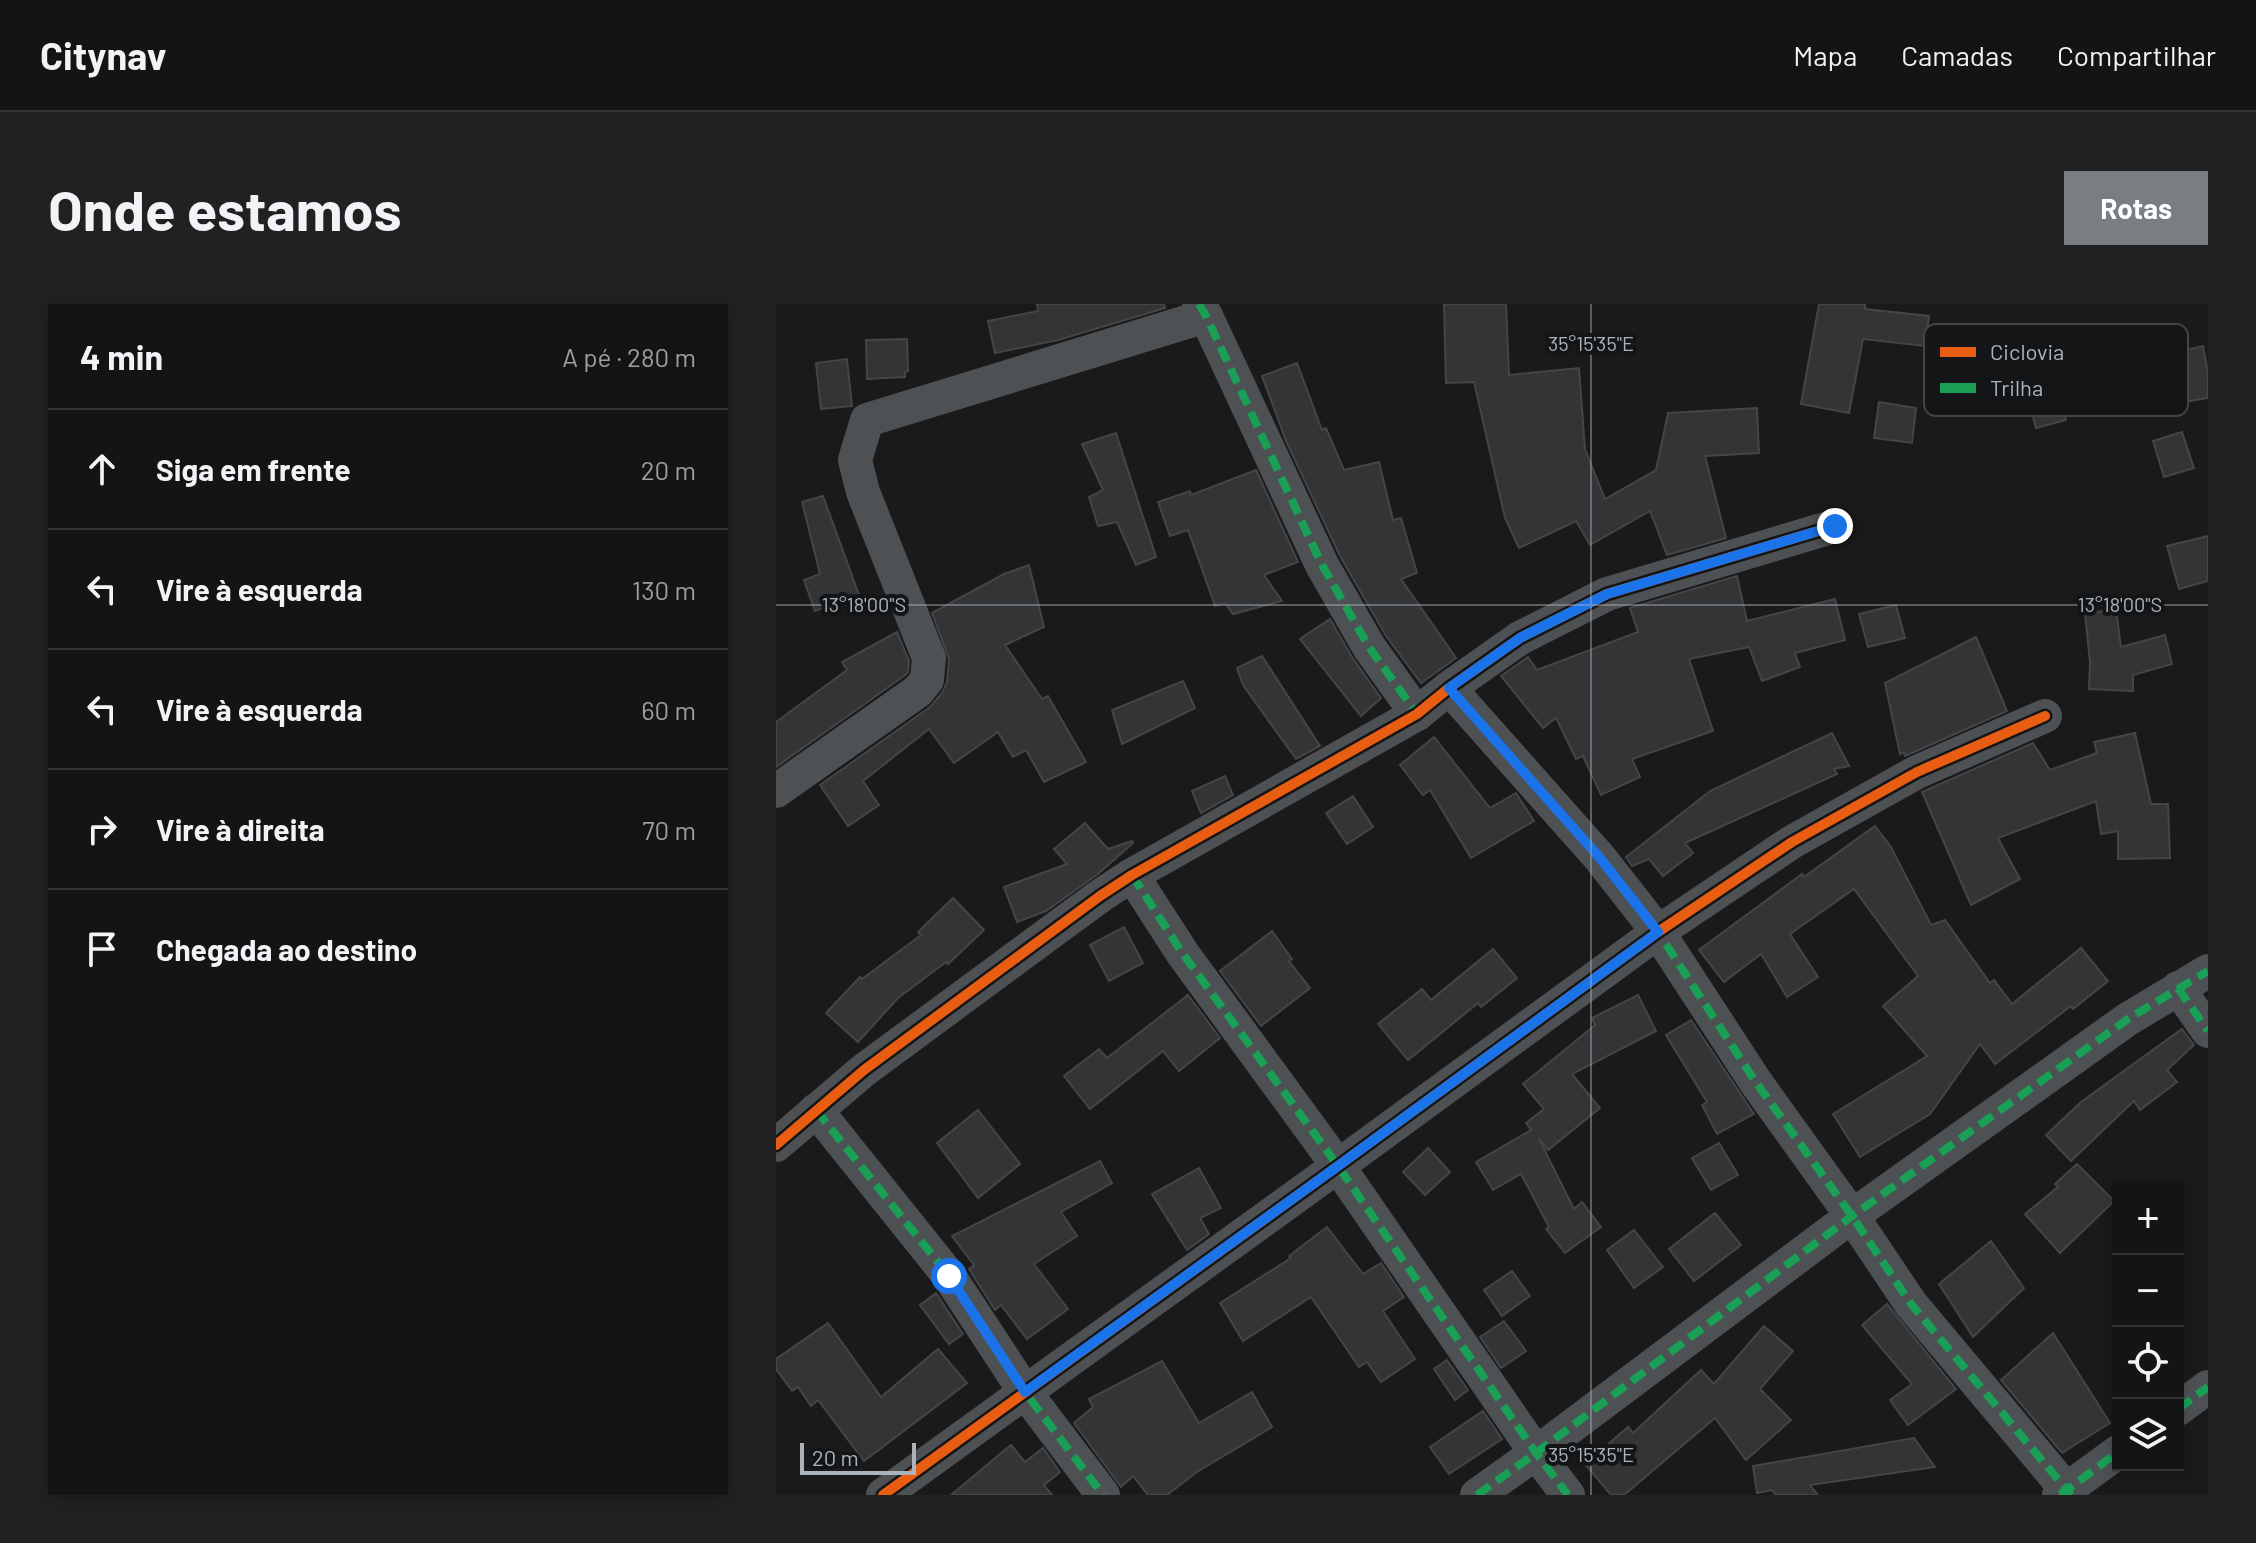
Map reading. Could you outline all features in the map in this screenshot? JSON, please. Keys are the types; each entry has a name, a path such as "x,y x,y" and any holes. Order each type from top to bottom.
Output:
{"street":[{"path":"776,791 918,691 927,680 929,658 863,492 855,460 867,420 1202,310 1322,565 1369,647 1417,714"},
{"path":"776,1145 864,1070 1132,875 1417,714 1520,638 1607,594 1835,526"},
{"path":"1449,688 1600,858 1658,932 1755,1081 1911,1304 2066,1493 2112,1457"},
{"path":"883,1495 1658,932 1792,842 1917,772 2045,716"},
{"path":"1132,875 1183,954 1338,1166 1568,1495"},
{"path":"1477,1495 1852,1216 2117,1027 2208,971"},
{"path":"2178,988 2208,1031"},
{"path":"816,1110 949,1276 1025,1392 1103,1495"},
{"path":"2184,1405 2208,1387"}],"building":[{"path":"1037,304 1164,304 1165,308 1058,340 995,353 988,321 1038,311"},
{"path":"1444,304 1506,304 1509,375 1579,368 1585,449 1605,499 1656,470 1668,413 1757,408 1759,453 1705,456 1726,538 1667,555 1650,511 1590,545 1576,521 1519,548 1505,518 1474,382 1446,383"},
{"path":"1819,304 1865,304 1865,309 1929,316 1928,324 1924,324 1924,346 1863,339 1849,413 1801,404"},
{"path":"907,339 908,371 905,377 867,379 866,340"},
{"path":"2203,346 2208,398 2188,401 2188,350"},
{"path":"847,359 852,406 821,409 816,363"},
{"path":"1297,363 1322,430 1326,428 1344,470 1379,462 1393,520 1401,518 1417,573 1401,579 1456,658 1421,683 1386,636 1340,556 1287,443 1262,376"},
{"path":"1879,402 1916,408 1912,443 1874,438"},
{"path":"2033,416 2065,416 2066,420 2036,428"},
{"path":"2182,432 2194,468 2164,477 2153,441"},
{"path":"1116,433 1156,557 1136,565 1117,522 1098,526 1089,497 1103,490 1082,444"},
{"path":"1256,470 1298,562 1264,575 1282,601 1233,614 1225,603 1215,606 1188,530 1170,536 1158,502 1190,491 1191,495"},
{"path":"823,496 859,595 815,611 804,580 820,574 802,502"},
{"path":"2208,536 2208,581 2179,589 2167,546"},
{"path":"1029,565 1044,627 1005,645 1042,699 1048,696 1086,762 1044,782 1026,750 1013,757 998,732 954,763 929,729 863,781 879,805 848,826 820,785 930,707 942,693 947,682 949,659 932,613 1004,574"},
{"path":"1737,576 1747,621 1835,599 1845,640 1795,653 1800,667 1762,681 1749,647 1689,659 1713,731 1632,759 1640,777 1601,795 1583,756 1576,759 1556,718 1543,728 1501,676 1528,657 1537,670 1638,632 1630,608"},
{"path":"1896,605 1905,638 1868,647 1859,614"},
{"path":"2116,610 2121,647 2165,635 2172,664 2133,675 2133,691 2089,689 2090,662 2085,613"},
{"path":"1330,619 1381,698 1361,716 1300,639"},
{"path":"897,632 909,661 908,672 776,767 776,722 847,670 842,662"},
{"path":"1976,637 2007,711 1905,756 1904,752 1900,754 1885,683"},
{"path":"1262,656 1320,746 1296,759 1243,685 1237,668"},
{"path":"1183,681 1195,708 1122,744 1112,710"},
{"path":"1832,733 1849,766 1834,769 1837,774 1685,843 1693,853 1663,876 1649,859 1632,866 1626,857 1710,791"},
{"path":"2135,733 2151,804 2168,804 2170,858 2118,859 2118,831 2101,834 2096,801 1998,838 2020,879 1971,905 1922,792 2033,743 2050,770 2097,753 2094,742"},
{"path":"1434,737 1490,808 1516,793 1534,821 1471,858 1430,790 1423,795 1400,765"},
{"path":"1225,776 1233,795 1201,813 1192,791"},
{"path":"1353,796 1373,827 1347,844 1326,813"},
{"path":"1085,823 1108,849 1133,843 1098,874 1046,911 1017,922 1004,887 1067,864 1054,849"},
{"path":"1875,826 1891,847 1931,925 1945,920 1990,983 1994,980 2012,1004 2081,948 2108,981 1995,1064 1980,1044 1930,1114 1860,1157 1833,1114 1927,1056 1883,1006 1918,976 1854,889 1790,934 1818,977 1787,997 1761,954 1724,982 1699,950 1802,874 1804,877"},
{"path":"953,898 984,930 948,964 946,962 898,998 858,1042 826,1013 860,977 862,979 921,935 918,932"},
{"path":"1124,927 1143,963 1109,981 1090,945"},
{"path":"1272,931 1292,959 1289,961 1310,988 1261,1026 1220,971"},
{"path":"1493,949 1517,978 1481,1007 1478,1003 1408,1060 1378,1024 1422,989 1431,1000"},
{"path":"1188,995 1220,1038 1179,1071 1163,1051 1090,1109 1064,1076 1099,1049 1107,1058"},
{"path":"1638,995 1656,1031 1572,1074 1600,1108 1548,1150 1539,1139 1574,1209 1582,1202 1601,1227 1565,1253 1546,1229 1549,1227 1521,1174 1493,1190 1476,1162 1531,1130 1526,1123 1544,1109 1523,1084 1595,1025 1592,1018"},
{"path":"1691,1020 1754,1114 1717,1134 1702,1105 1707,1102 1666,1035"},
{"path":"2182,1029 2194,1045 2167,1070 2177,1082 2140,1110 2134,1101 2071,1161 2046,1135 2081,1102"},
{"path":"978,1110 1020,1164 978,1198 937,1143"},
{"path":"1719,1143 1738,1175 1711,1190 1692,1158"},
{"path":"1428,1148 1450,1172 1425,1195 1403,1172"},
{"path":"1100,1161 1112,1183 1061,1212 1077,1236 1034,1264 1068,1309 1027,1339 1001,1305 995,1310 969,1269 974,1265 952,1236"},
{"path":"2077,1164 2112,1199 2112,1203 2060,1253 2025,1214 2058,1187 2055,1184"},
{"path":"1199,1168 1221,1208 1200,1218 1209,1234 1187,1250 1152,1194"},
{"path":"1715,1213 1741,1245 1694,1281 1669,1249"},
{"path":"1327,1227 1363,1274 1381,1263 1404,1297 1383,1311 1415,1359 1381,1382 1367,1362 1359,1367 1311,1297 1243,1341 1220,1303 1291,1258 1289,1256"},
{"path":"1634,1230 1663,1267 1634,1288 1607,1250"},
{"path":"1991,1241 2024,1288 1973,1337 1939,1284"},
{"path":"1512,1271 1530,1296 1502,1316 1484,1290"},
{"path":"936,1293 963,1334 949,1344 920,1305"},
{"path":"1887,1304 1956,1389 1908,1425 1890,1400 1912,1384 1862,1325"},
{"path":"1504,1321 1526,1351 1501,1368 1480,1337"},
{"path":"828,1323 881,1397 938,1349 967,1383 864,1461 818,1400 811,1406 798,1387 792,1391 776,1369 776,1359"},
{"path":"1764,1326 1793,1351 1760,1389 1791,1420 1746,1460 1715,1418 1624,1495 1611,1495 1585,1464 1628,1427 1633,1433 1701,1370 1714,1384"},
{"path":"2053,1333 2110,1423 2062,1453 2001,1380"},
{"path":"1447,1360 1468,1390 1455,1400 1434,1369"},
{"path":"1162,1361 1199,1423 1252,1392 1272,1427 1197,1472 1167,1495 1148,1495 1133,1476 1121,1487 1074,1423 1093,1407 1089,1399"},
{"path":"1483,1411 1502,1439 1449,1474 1430,1447"},
{"path":"1914,1438 1935,1467 1810,1485 1818,1495 1776,1495 1772,1490 1757,1493 1753,1466"},
{"path":"1011,1445 1025,1462 1043,1448 1060,1472 1044,1485 1052,1495 951,1495"}],"marked path":[{"path":"1199,304 1322,565 1369,647 1417,714"},
{"path":"1449,688 1600,858 1658,932 1755,1081 1911,1304 2071,1495"},
{"path":"1132,875 1183,954 1338,1166 1568,1495"},
{"path":"1477,1495 1852,1216 2128,1019 2208,971"},
{"path":"2178,988 2208,1031"},
{"path":"816,1110 949,1276 1025,1392 1103,1495"},
{"path":"2184,1405 2208,1387"},
{"path":"2060,1495 2112,1456"}],"cycle path":[{"path":"776,1145 864,1070 1100,896 1417,714 1520,638 1607,594 1835,526"},
{"path":"883,1495 1658,932 1792,842 1917,772 2045,716"}],"route":[{"path":"949,1276 1025,1392 1658,932 1600,858 1449,688 1520,638 1607,594 1835,526"}]}
